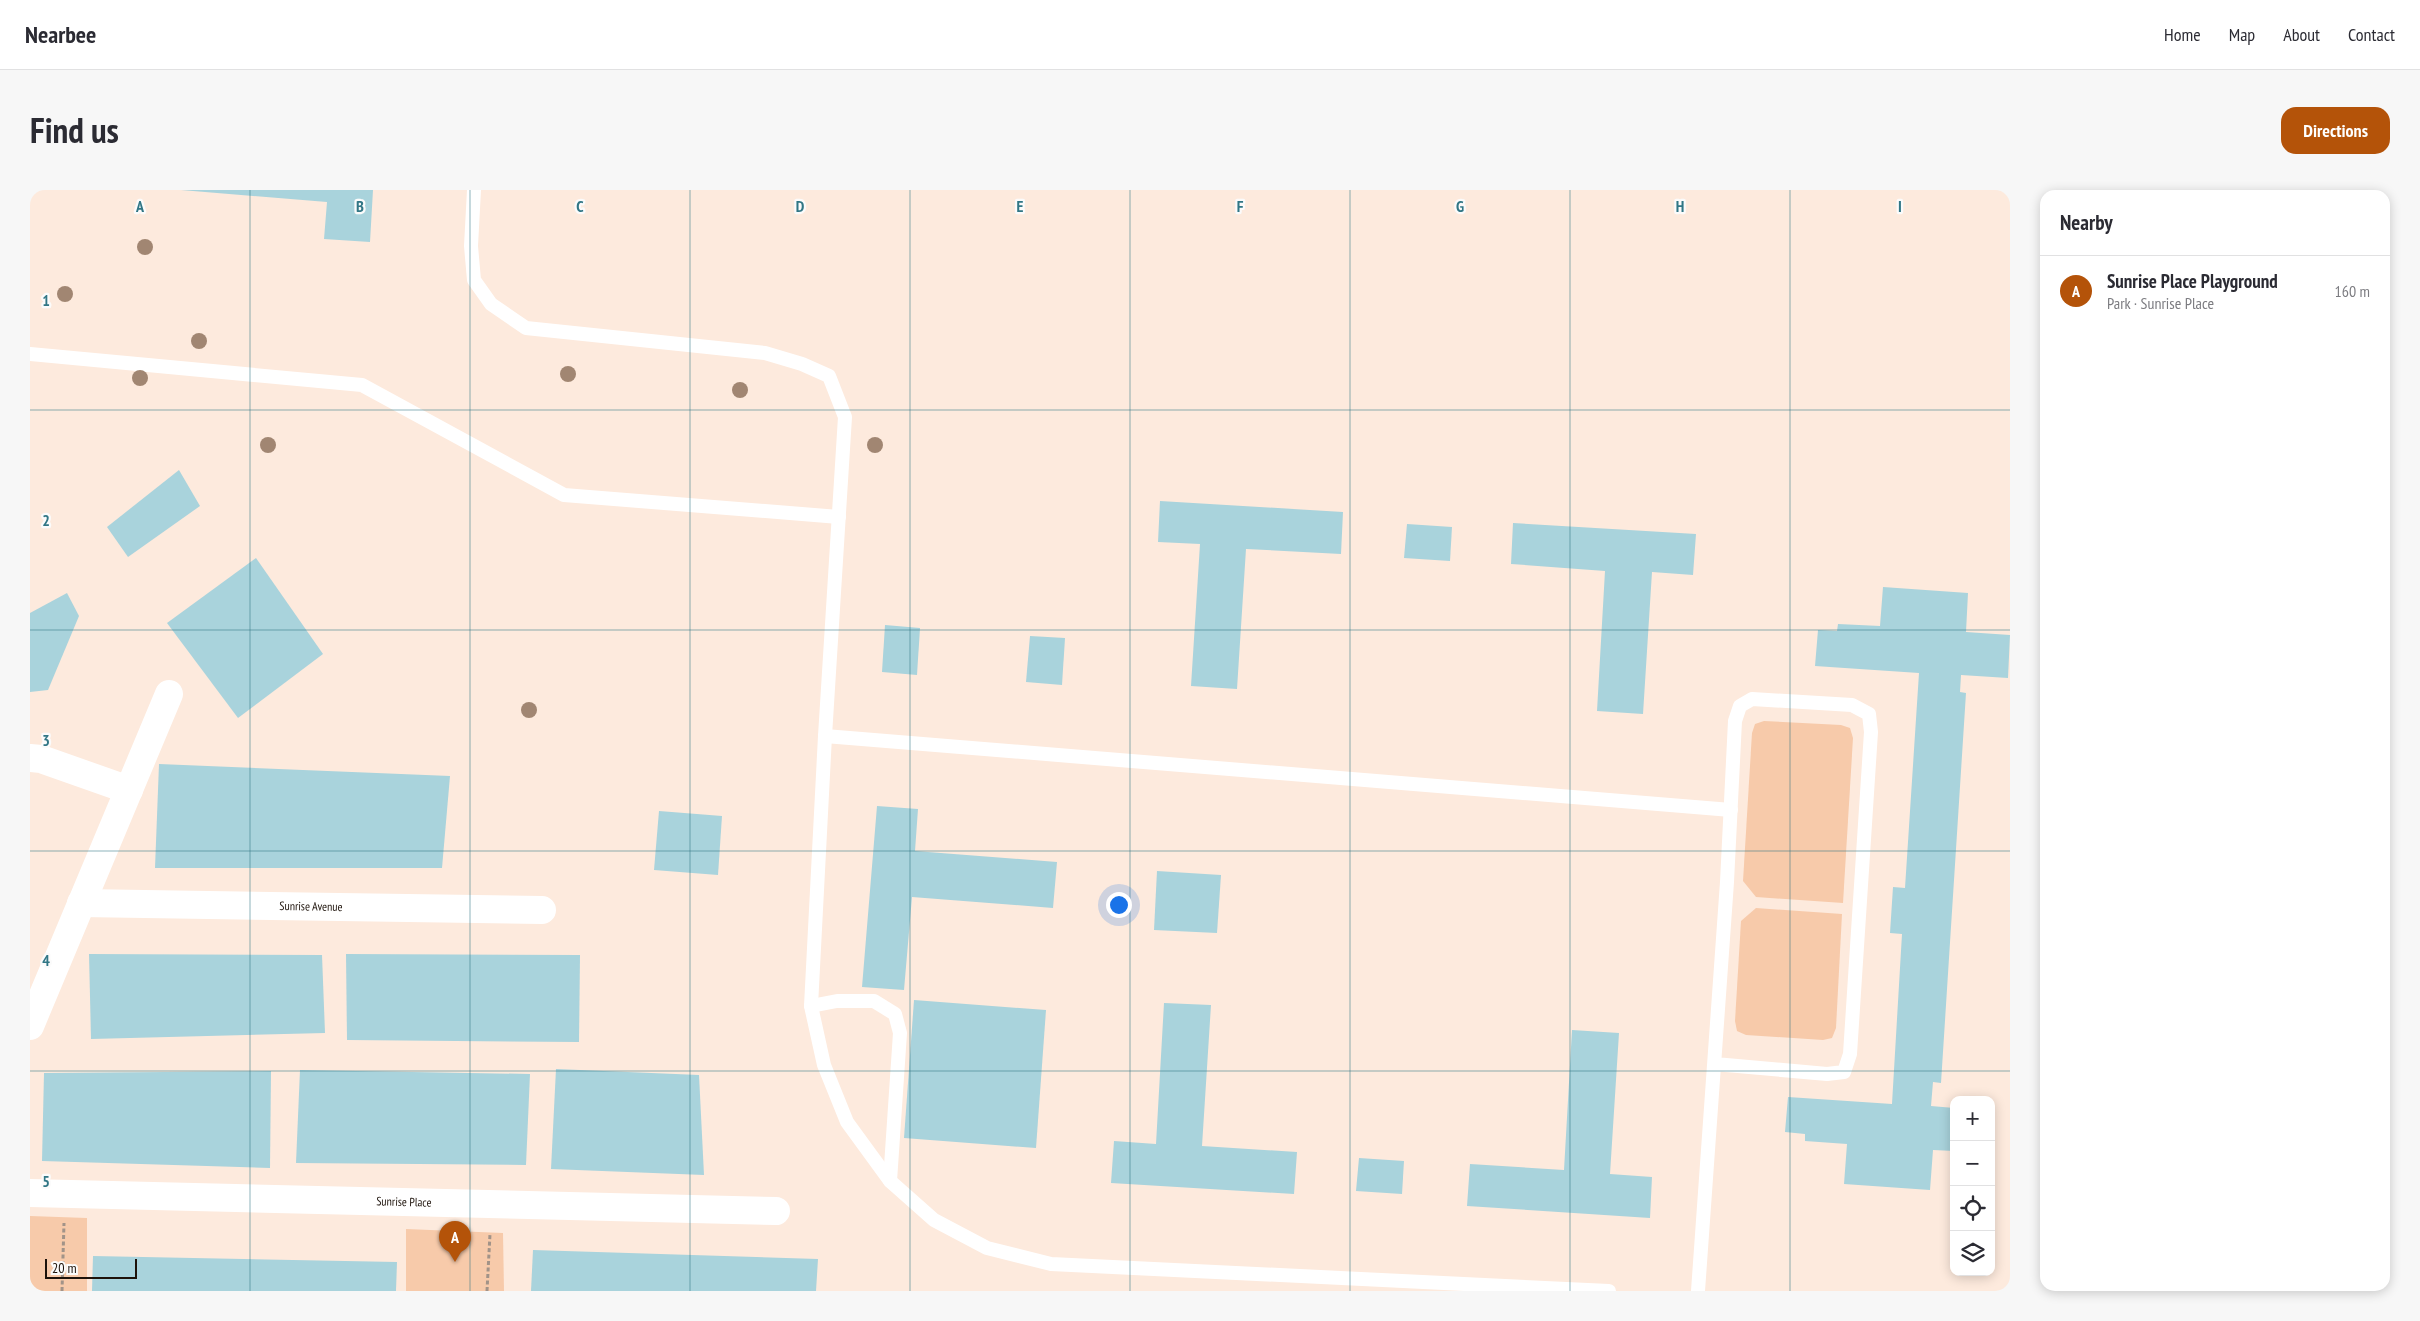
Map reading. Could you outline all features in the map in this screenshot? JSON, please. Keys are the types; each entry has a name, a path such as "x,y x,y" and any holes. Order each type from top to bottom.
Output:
{"street":[{"path":"30,1026 169,694"},
{"path":"30,758 42,759 129,790"},
{"name":"Sunrise Avenue","path":"81,903 542,910"},
{"name":"Sunrise Place","path":"30,1193 776,1211"}],"lane":[{"path":"474,190 471,246 474,280 490,304 526,328 765,352 802,364 829,376 845,417 824,736 811,1006 824,1066 847,1122 890,1181 934,1220 987,1248 1051,1264 1609,1291"},
{"path":"30,354 362,385 564,494 838,516"},
{"path":"1698,1291 1714,1064 1727,882 1735,721 1740,706 1752,699 1852,705 1869,714 1870,741 1850,1054 1844,1072 1827,1074 1714,1064"},
{"path":"824,736 1731,810"},
{"path":"811,1006 837,1002 874,1001 895,1014 900,1033 890,1181"}],"path":[{"path":"62,1291 64,1220"},
{"path":"487,1291 490,1226"}],"shaded area":[{"path":"1764,721 1841,725 1850,728 1853,738 1843,903 1756,897 1743,881 1752,733 1755,724"},
{"path":"1756,908 1842,914 1836,1028 1832,1038 1823,1040 1746,1035 1737,1031 1735,1021 1741,921"},
{"path":"30,1216 87,1218 87,1291 30,1291"},
{"path":"406,1229 503,1233 504,1291 406,1291"}],"building":[{"path":"181,190 373,190 370,242 324,239 327,202"},
{"path":"179,470 200,506 128,557 107,527"},
{"path":"1160,501 1343,512 1341,554 1246,549 1237,689 1191,686 1200,544 1158,542"},
{"path":"1513,523 1696,534 1693,575 1652,572 1643,714 1597,711 1605,571 1511,564"},
{"path":"1407,524 1452,527 1450,561 1404,558"},
{"path":"256,558 323,654 238,718 167,623"},
{"path":"1883,587 1968,593 1966,632 2010,635 2008,678 1961,675 1960,692 1966,693 1941,1083 1933,1082 1931,1106 1950,1108 1950,1151 1933,1150 1930,1190 1844,1184 1847,1144 1805,1141 1805,1134 1785,1132 1788,1097 1892,1104 1902,934 1890,933 1893,887 1905,888 1919,673 1815,666 1818,630 1837,631 1838,624 1880,626"},
{"path":"67,593 79,616 48,690 30,692 30,613"},
{"path":"885,625 920,628 917,675 882,672"},
{"path":"1030,636 1065,638 1062,685 1026,682"},
{"path":"159,764 450,776 442,868 155,868"},
{"path":"877,806 918,809 915,851 1057,862 1053,908 912,897 904,990 862,987"},
{"path":"659,811 722,816 718,875 654,870"},
{"path":"1157,871 1221,875 1217,933 1154,930"},
{"path":"89,954 322,955 325,1033 91,1039"},
{"path":"346,954 580,955 579,1042 347,1040"},
{"path":"914,1000 1046,1010 1036,1148 904,1138"},
{"path":"1164,1003 1211,1005 1202,1146 1297,1152 1294,1194 1111,1183 1114,1141 1156,1144"},
{"path":"1572,1030 1619,1033 1610,1174 1652,1177 1650,1218 1467,1206 1470,1164 1564,1170"},
{"path":"556,1069 699,1075 704,1175 551,1169"},
{"path":"300,1070 530,1074 526,1165 296,1163"},
{"path":"271,1071 270,1168 42,1161 44,1073"},
{"path":"1359,1158 1404,1161 1402,1194 1356,1191"},
{"path":"533,1250 818,1259 816,1291 531,1291"},
{"path":"93,1256 397,1262 396,1291 92,1291"}],"place":[{"name":"Sunrise Place Playground","path":"455,1262"}]}
